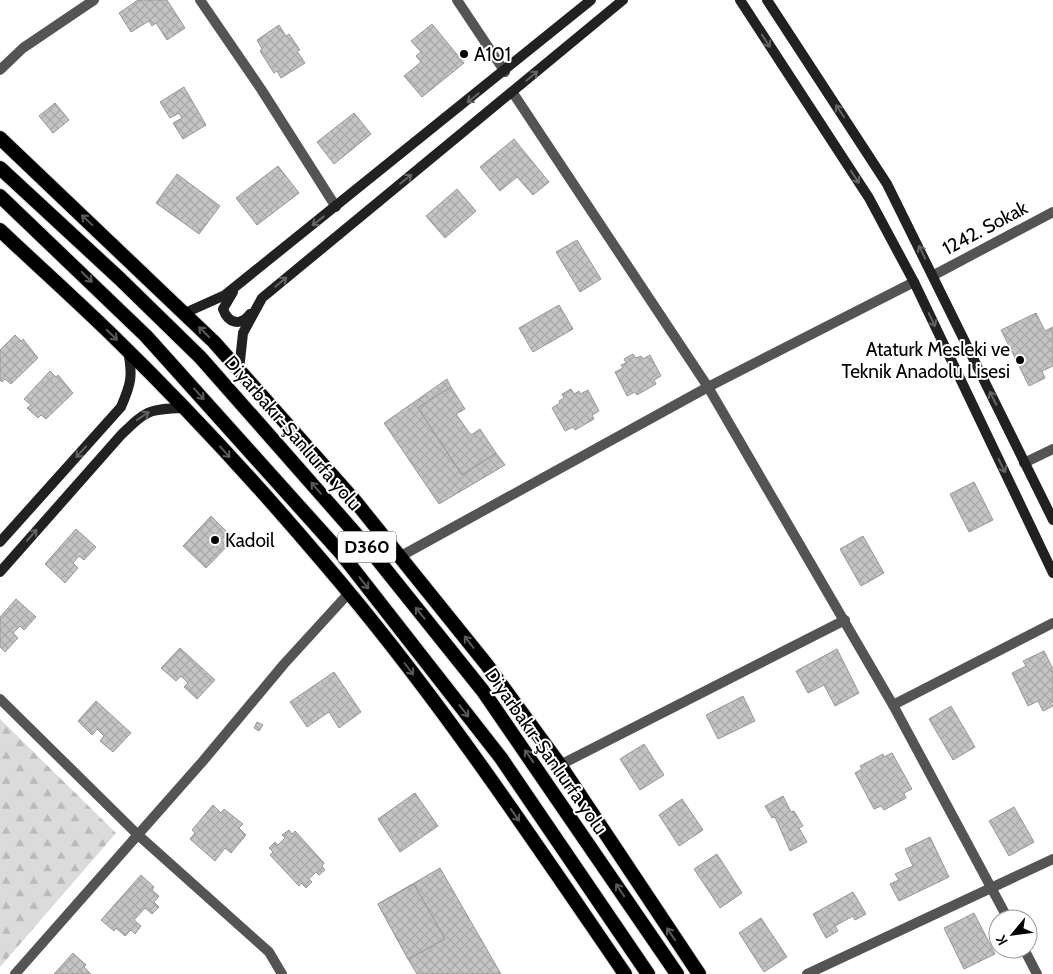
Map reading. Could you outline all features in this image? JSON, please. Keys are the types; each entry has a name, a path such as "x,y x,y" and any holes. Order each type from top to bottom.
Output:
{"highway":[{"path":"0,138 185,313 239,370 401,556 488,665 560,765 698,974"},
{"name":"Diyarbakır-Şanlıurfa yolu","path":"0,168 119,278 201,358 370,550 483,691 677,974"},
{"name":"D360","path":"0,196 146,336 340,552 501,758 648,974"},
{"path":"0,230 128,351 183,408 319,557 378,628 459,735 625,974"}],"main road":[{"path":"185,313 225,295 505,72 591,0"},
{"path":"240,283 223,309 230,321 236,323 245,320 262,298 623,0"},
{"path":"740,0 869,198 914,282 1053,573"},
{"path":"767,0 869,154 907,221 1053,520"},
{"path":"239,370 243,333 262,298"},
{"path":"0,542 121,407 131,384 132,372 128,351"},
{"path":"0,572 120,435 140,417 155,409 183,408"}],"street":[{"path":"0,70 23,48 94,0"},
{"path":"200,0 261,89 336,207"},
{"path":"457,0 505,72"},
{"path":"513,92 708,387 845,620 1003,909"},
{"name":"1242. Sokak","path":"934,275 1053,212"},
{"path":"401,556 708,387 914,282"},
{"path":"1024,463 1053,449"},
{"path":"14,974 203,761 284,664 348,594"},
{"path":"560,765 845,620"},
{"path":"893,705 1053,623"},
{"path":"0,700 137,834 269,952 282,974"},
{"path":"807,974 1053,859"},
{"path":"1029,959 1037,974"}],"green space":[{"path":"0,719 116,833 0,967"}],"building":[{"path":"138,0 167,0 185,28 167,40 156,23 152,26 149,21 131,32 119,13"},
{"path":"432,24 464,63 422,97 404,76 421,62 416,56 421,52 411,41"},
{"path":"279,25 286,36 289,34 300,50 297,51 305,63 281,78 277,71 274,73 260,51 262,49 257,40"},
{"path":"184,87 206,125 183,139 173,123 182,118 179,113 170,118 160,102"},
{"path":"55,103 69,120 53,133 39,116"},
{"path":"354,113 371,134 334,164 317,142"},
{"path":"514,139 549,182 533,195 517,177 500,191 480,167"},
{"path":"278,166 299,193 257,225 236,198"},
{"path":"177,174 220,206 199,234 156,203"},
{"path":"457,189 476,211 445,238 426,216"},
{"path":"577,240 601,279 580,292 556,252"},
{"path":"559,305 573,329 533,352 519,328"},
{"path":"1036,313 1045,331 1053,327 1053,366 1042,371 1045,378 1029,386 1001,330"},
{"path":"15,335 21,341 23,339 38,358 11,384 5,379 2,382 0,380 0,350"},
{"path":"633,354 636,358 641,356 643,359 650,355 661,376 654,380 656,384 637,395 635,392 627,396 615,372 623,368 621,365 626,363 624,359"},
{"path":"50,371 56,377 58,375 73,393 46,419 41,415 38,418 27,408 31,405 24,399"},
{"path":"447,379 451,387 418,408 462,475 496,453 505,465 439,504 384,423"},
{"path":"451,387 465,409 456,414 471,435 480,429 496,453 462,475 418,408"},
{"path":"571,389 574,394 579,391 580,394 588,390 599,411 592,415 594,419 575,430 573,427 565,431 552,408 564,398 562,394"},
{"path":"974,482 993,520 969,532 950,494"},
{"path":"211,516 234,539 206,568 183,546"},
{"path":"76,529 96,547 84,560 79,556 73,563 78,568 65,583 45,564"},
{"path":"863,536 884,573 861,586 840,549"},
{"path":"16,599 36,617 24,630 20,626 13,633 18,638 5,652 0,647 0,617"},
{"path":"180,648 215,680 197,699 184,687 188,683 181,676 176,681 161,668"},
{"path":"837,649 859,693 835,706 824,685 808,693 796,671"},
{"path":"1044,651 1053,669 1053,702 1051,703 1053,706 1043,711 1038,701 1028,706 1012,673 1026,666 1023,661"},
{"path":"334,672 361,712 339,728 329,712 307,727 290,702"},
{"path":"743,696 755,721 718,739 706,715"},
{"path":"96,701 131,733 113,752 100,741 104,736 97,729 92,735 78,721"},
{"path":"951,706 975,747 953,760 929,719"},
{"path":"257,722 263,725 259,731 254,728"},
{"path":"644,744 664,775 640,790 620,759"},
{"path":"892,753 912,789 904,793 906,798 884,810 881,806 874,809 855,773 862,769 860,766 883,754 884,757"},
{"path":"415,793 438,826 400,852 378,819"},
{"path":"783,796 791,812 794,811 803,826 799,828 807,842 790,851 775,817 772,818 765,806"},
{"path":"682,799 703,830 679,846 659,815"},
{"path":"213,805 221,813 224,809 243,824 239,828 246,835 231,853 225,848 215,861 190,839 195,833 192,830"},
{"path":"1014,807 1034,842 1009,856 989,821"},
{"path":"289,830 292,834 295,831 324,863 322,866 325,870 319,875 316,872 309,879 312,882 306,888 301,883 299,886 270,855 273,852 269,848 275,842 278,845 285,838 282,835"},
{"path":"930,837 949,877 899,901 890,884 899,880 895,874 913,866 905,849"},
{"path":"717,854 742,893 720,908 694,869"},
{"path":"440,868 501,974 417,974 408,959 378,904"},
{"path":"141,875 154,887 152,890 159,896 154,902 159,907 152,914 145,908 134,920 141,926 135,934 131,930 125,936 116,928 114,931 101,920"},
{"path":"414,884 445,939 408,959 378,904"},
{"path":"853,892 866,914 855,920 853,916 835,926 838,931 826,938 813,914"},
{"path":"974,913 988,940 988,957 964,969 944,928"},
{"path":"761,918 787,957 764,972 739,933"},
{"path":"73,953 86,965 84,967 91,974 54,974"}],"place":[{"name":"A101","path":"464,54"},
{"name":"Ataturk Mesleki ve Teknik Anadolu Lisesi","path":"1020,360"},
{"name":"Kadoil","path":"215,540"}]}
